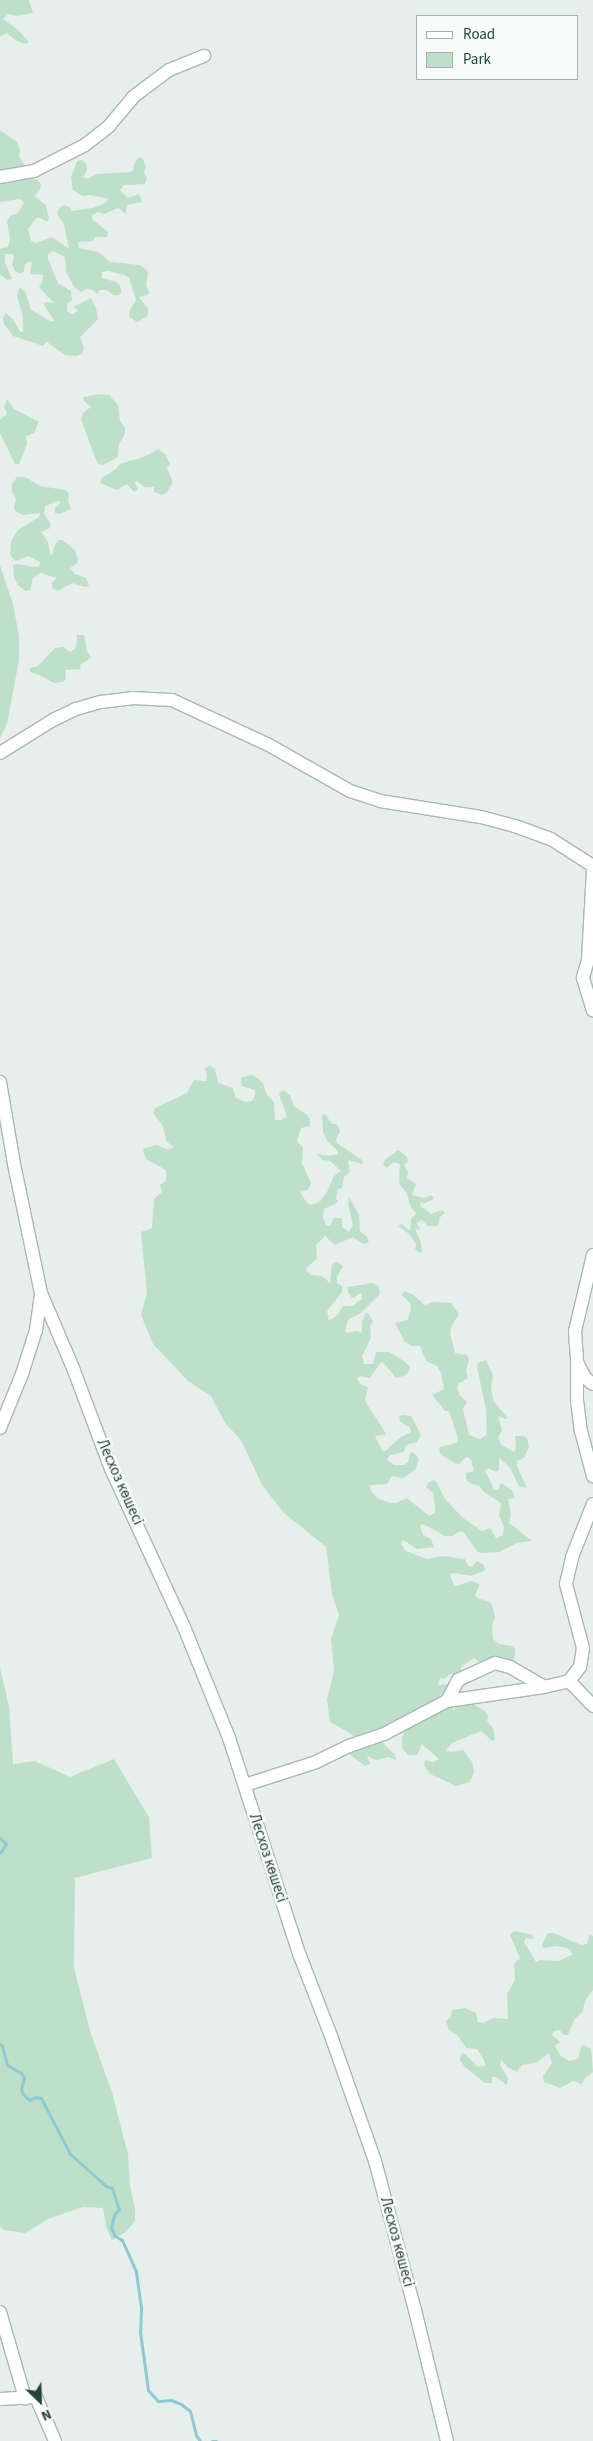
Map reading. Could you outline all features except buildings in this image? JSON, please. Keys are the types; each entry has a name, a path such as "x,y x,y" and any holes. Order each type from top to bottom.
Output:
{"street":[{"path":"0,177 34,171 85,145 109,126 133,97 169,70 204,56"},
{"path":"0,753 53,720 76,709 101,702 132,698 172,700 267,744 350,791 380,801 481,817 515,826 551,839 593,866"},
{"path":"593,870 588,960 583,978 593,1012"},
{"path":"0,1082 14,1164 41,1293 36,1330 22,1374 0,1428"},
{"path":"593,1255 575,1331 577,1400 581,1431 593,1476"},
{"name":"Лесхоз көшесі","path":"41,1293 73,1368 111,1469 184,1627 229,1738 300,1956 372,2153 415,2310 447,2441"},
{"path":"577,1362 585,1378 593,1384"},
{"path":"245,1785 316,1762 349,1746 386,1733 447,1701 544,1687 569,1681 580,1667 582,1648 566,1584 572,1557 593,1504"},
{"path":"447,1701 458,1680 476,1670 495,1663 510,1667 544,1687"},
{"path":"569,1681 593,1706"},
{"path":"0,2312 25,2398"},
{"path":"0,2398 36,2397 55,2441"}],"green space":[{"path":"0,0 29,0 33,13 17,16 8,14 3,19 17,29 29,42 25,44 17,41 7,33 0,37"},
{"path":"0,130 17,142 20,151 19,157 25,166 22,180 37,179 41,184 40,190 34,196 46,205 49,218 47,222 36,218 28,229 31,241 36,243 52,237 69,249 64,224 57,214 59,208 64,205 71,208 71,211 93,208 105,203 109,199 90,195 83,196 73,190 71,178 77,161 82,160 86,164 87,170 83,177 87,179 97,174 131,172 139,157 143,159 146,167 144,173 147,178 145,184 124,185 120,190 128,198 139,194 142,202 127,205 126,214 118,208 104,214 98,212 92,215 92,219 108,232 107,237 95,237 93,241 78,242 79,248 98,252 110,262 140,265 145,268 148,273 146,285 149,292 148,295 139,297 148,309 148,316 137,322 129,317 130,310 136,300 129,278 108,271 102,272 102,278 116,282 120,286 122,292 119,295 114,295 106,290 100,290 97,294 93,290 87,289 81,292 75,288 66,272 65,257 53,251 48,254 48,259 58,283 71,291 72,300 67,304 67,311 72,314 78,311 73,307 91,298 96,308 98,319 80,337 84,348 82,354 76,356 65,355 47,342 43,346 13,336 4,324 3,318 6,313 13,319 20,332 23,332 23,317 17,295 20,287 26,293 31,310 52,322 54,320 44,305 45,302 54,303 39,287 42,283 43,275 30,274 32,262 28,262 25,265 24,271 20,274 15,271 12,265 14,256 12,254 5,254 5,262 12,279 7,280 0,274 0,249 8,247 10,240 7,221 10,216 18,213 24,203 20,199 0,202"},
{"path":"101,394 109,395 118,405 120,421 125,427 125,434 119,444 118,457 103,465 98,464 81,419 84,412 91,407 84,401 83,397"},
{"path":"7,399 14,409 39,422 34,433 26,436 27,444 19,464 15,464 0,433 0,420 7,414 4,407"},
{"path":"158,449 165,454 170,464 167,468 173,482 167,492 162,495 154,492 154,487 144,487 137,481 134,482 138,489 134,492 127,484 117,490 100,483 102,478 120,464 146,456"},
{"path":"17,477 25,477 40,486 65,490 69,493 68,501 71,509 60,514 55,513 55,508 61,502 57,501 45,506 44,514 51,524 50,528 41,532 48,542 50,554 53,555 54,547 58,540 62,540 75,550 78,559 77,563 70,568 75,574 86,578 89,586 85,587 72,583 60,590 56,590 52,588 52,583 57,578 40,573 33,578 30,590 25,591 18,585 14,578 13,565 35,567 39,566 40,562 28,556 16,561 10,554 11,541 18,530 39,517 40,513 23,515 15,511 16,499 12,492 12,484"},
{"path":"0,565 13,604 19,636 19,660 7,724 0,738"},
{"path":"77,635 84,635 87,651 91,658 80,665 81,669 65,670 66,679 63,682 54,683 30,672 30,668 38,666 55,648 64,647 70,652 73,650 76,647"},
{"path":"210,1066 215,1069 218,1083 233,1088 236,1098 246,1102 252,1101 255,1096 255,1090 242,1086 242,1077 253,1075 263,1083 267,1095 274,1102 275,1120 287,1117 279,1094 283,1090 290,1095 294,1106 307,1115 310,1120 310,1126 301,1128 297,1141 303,1147 302,1163 311,1183 308,1190 300,1192 307,1203 311,1205 319,1202 327,1192 334,1176 341,1171 330,1161 322,1160 317,1154 330,1156 338,1154 337,1150 328,1142 323,1132 322,1116 325,1114 332,1124 337,1124 340,1131 336,1139 337,1143 362,1160 363,1164 348,1160 350,1172 344,1177 342,1188 338,1189 336,1198 338,1202 324,1209 323,1217 326,1225 330,1226 334,1218 342,1218 342,1227 349,1232 353,1225 348,1205 349,1197 359,1215 360,1231 367,1237 369,1243 363,1244 353,1237 335,1245 325,1236 316,1245 317,1259 307,1267 306,1271 311,1275 322,1276 330,1283 332,1264 337,1262 343,1266 337,1277 337,1283 342,1286 342,1292 327,1311 329,1320 337,1316 343,1306 352,1306 362,1299 361,1293 354,1298 351,1297 347,1290 348,1287 372,1283 378,1285 380,1294 361,1313 348,1320 345,1331 347,1333 356,1331 362,1333 362,1322 365,1314 368,1313 373,1321 370,1326 371,1338 362,1356 364,1364 373,1364 376,1352 389,1352 410,1367 407,1375 396,1378 383,1362 380,1363 370,1378 361,1376 357,1378 360,1384 368,1387 365,1401 385,1432 386,1435 375,1436 384,1452 401,1437 411,1432 410,1427 400,1422 399,1417 402,1415 411,1416 421,1435 417,1442 406,1445 404,1452 390,1455 387,1460 394,1465 404,1465 408,1462 410,1453 413,1452 419,1459 415,1470 403,1478 392,1476 387,1484 370,1485 371,1491 377,1498 390,1503 396,1503 407,1498 429,1516 435,1513 435,1507 433,1493 426,1487 429,1482 435,1480 446,1500 463,1518 482,1531 490,1528 496,1538 503,1535 504,1527 499,1515 501,1503 484,1492 479,1486 468,1482 466,1478 466,1473 474,1471 471,1460 468,1457 459,1464 455,1463 441,1455 439,1451 440,1447 457,1443 458,1438 449,1411 445,1411 432,1395 444,1389 441,1373 437,1366 426,1361 420,1346 411,1346 404,1341 395,1323 408,1320 411,1307 410,1303 402,1295 404,1291 412,1294 425,1305 433,1302 451,1303 459,1314 452,1325 450,1333 455,1353 467,1355 469,1359 466,1371 468,1378 458,1384 457,1388 460,1396 467,1402 463,1409 469,1435 480,1439 487,1434 486,1409 477,1367 478,1363 486,1360 493,1376 491,1389 494,1402 508,1418 505,1419 498,1416 502,1430 498,1437 501,1445 514,1452 516,1448 515,1436 527,1438 529,1447 524,1458 517,1461 517,1466 527,1488 519,1486 510,1468 499,1457 499,1470 496,1472 488,1468 485,1470 494,1490 498,1490 501,1483 512,1490 515,1498 508,1499 511,1515 509,1523 532,1541 517,1543 499,1552 482,1553 478,1552 464,1533 460,1531 453,1536 445,1536 423,1524 420,1526 423,1535 431,1539 434,1547 417,1549 403,1540 401,1544 406,1551 427,1559 443,1556 465,1559 468,1566 472,1567 477,1561 484,1565 485,1570 471,1576 454,1573 451,1574 451,1578 455,1586 472,1581 480,1585 475,1595 477,1598 490,1602 492,1605 495,1618 492,1625 493,1639 499,1644 512,1646 515,1649 515,1657 510,1663 481,1663 474,1658 461,1667 461,1676 450,1674 445,1679 440,1678 438,1685 447,1684 451,1687 438,1698 455,1710 455,1701 475,1705 485,1711 488,1716 487,1721 493,1728 495,1740 492,1741 481,1731 452,1743 446,1751 463,1750 472,1762 474,1772 470,1782 456,1786 430,1774 424,1765 425,1760 433,1762 439,1759 422,1744 417,1755 408,1755 402,1748 402,1738 406,1728 400,1721 394,1720 388,1725 386,1732 379,1739 395,1755 396,1760 389,1757 376,1760 367,1756 370,1764 365,1766 349,1754 360,1748 353,1735 330,1722 327,1700 334,1671 331,1639 339,1615 332,1594 326,1547 283,1512 262,1485 241,1440 225,1423 211,1396 188,1381 153,1344 141,1315 147,1293 141,1232 152,1228 154,1199 162,1192 160,1185 166,1181 166,1170 146,1159 143,1149 156,1145 169,1150 174,1147 166,1141 163,1126 153,1113 155,1108 187,1093 194,1080 206,1081 205,1068"},
{"path":"398,1150 407,1157 408,1162 404,1165 408,1172 407,1178 416,1184 412,1195 424,1198 431,1195 434,1198 425,1203 420,1202 421,1206 431,1214 442,1210 445,1213 439,1218 437,1226 428,1226 422,1220 416,1223 420,1230 415,1229 421,1242 422,1252 419,1253 415,1249 416,1244 409,1234 398,1226 402,1224 410,1231 411,1219 416,1213 410,1206 407,1193 399,1184 400,1164 394,1162 387,1168 383,1165 385,1160"},
{"path":"0,1668 9,1706 13,1764 35,1761 70,1777 114,1759 149,1817 152,1858 75,1878 74,1968 90,2031 112,2092 128,2154 130,2186 135,2208 135,2221 126,2232 112,2240 107,2230 103,2208 83,2207 48,2219 25,2233 4,2230 0,2226"},
{"path":"514,1931 533,1935 533,1939 526,1938 524,1942 536,1962 540,1960 559,1961 573,1954 567,1948 557,1946 543,1948 542,1945 548,1933 554,1933 581,1945 587,1944 589,1935 593,1936 593,1990 586,1999 582,2012 574,2020 568,2035 563,2035 560,2030 554,2031 552,2035 560,2042 555,2046 560,2055 569,2061 578,2059 581,2046 584,2045 591,2049 593,2072 585,2078 582,2084 573,2081 560,2088 544,2082 543,2076 552,2063 549,2053 536,2063 522,2065 517,2072 507,2067 501,2059 500,2065 508,2078 507,2085 496,2077 492,2077 492,2083 485,2083 464,2066 460,2060 461,2054 464,2053 478,2067 485,2066 485,2062 477,2049 466,2048 458,2036 449,2030 446,2021 451,2016 452,2010 465,2008 476,2013 478,2022 483,2023 494,2018 508,2019 507,1994 515,1980 514,1964 520,1958 510,1935"}],"waterway":[{"path":"0,1838 6,1844 0,1853"},
{"path":"0,2044 7,2065 21,2073 24,2078 21,2089 23,2094 29,2100 36,2097 41,2098 70,2154 106,2186 112,2188 119,2209 114,2215 111,2228 115,2236 122,2240 136,2272 141,2309 140,2332 148,2390 158,2401 171,2400 181,2404 190,2411 196,2435 200,2441"}]}
